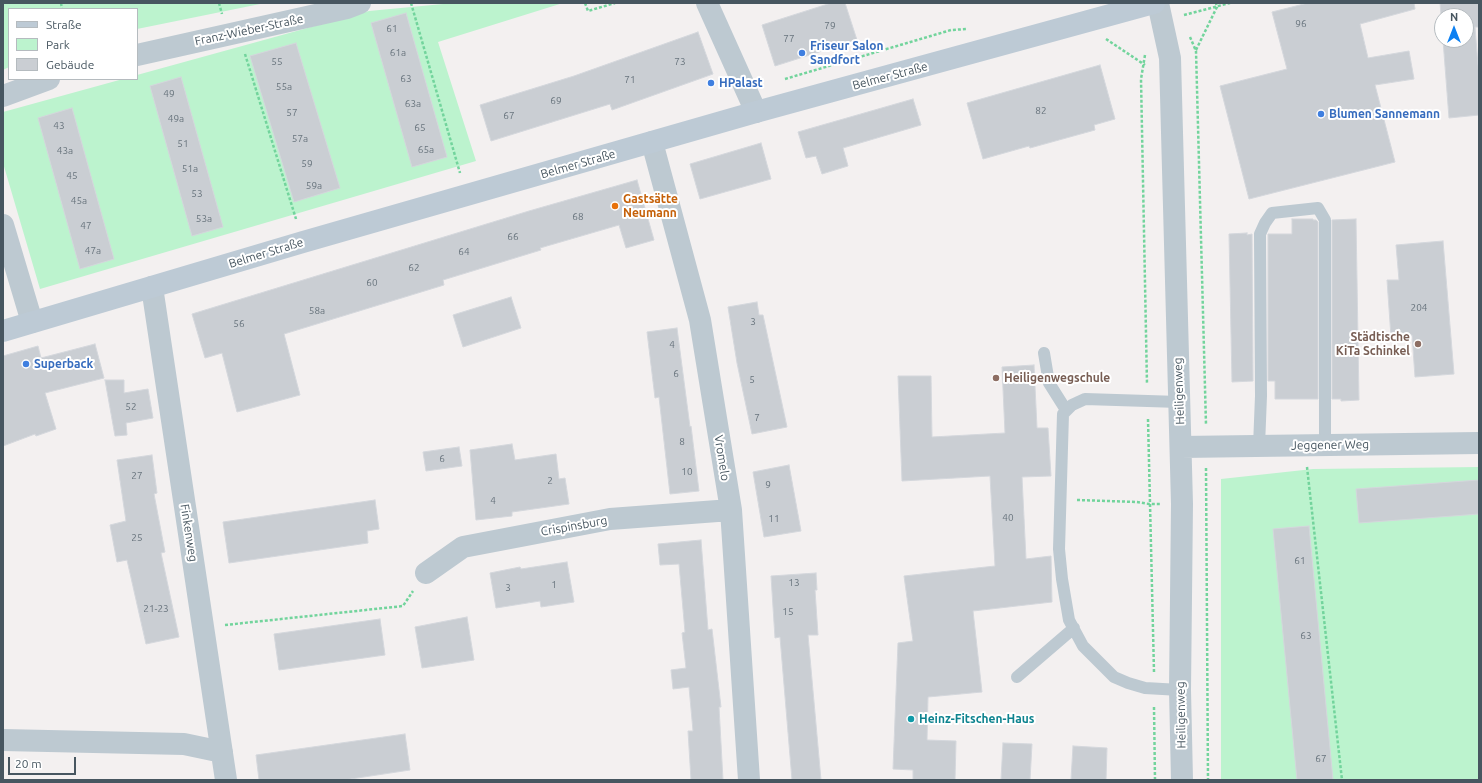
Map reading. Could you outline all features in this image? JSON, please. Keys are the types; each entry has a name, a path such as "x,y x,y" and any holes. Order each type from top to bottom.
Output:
{"street":[{"name":"Franz-Wieber-Straße","path":"138,54 347,8 360,3"},
{"path":"707,3 756,112"},
{"name":"Belmer Straße","path":"3,330 756,112 1154,3"},
{"name":"Heiligenweg","path":"1158,3 1170,58 1182,504 1180,690 1182,780"},
{"path":"3,96 46,80"},
{"name":"Vromelo","path":"652,142 700,320 731,510 749,780"},
{"path":"3,225 32,322"},
{"name":"Finkenweg","path":"152,287 226,780"},
{"name":"Jeggener Weg","path":"1180,447 1479,443"},
{"name":"Crispinsburg","path":"426,572 463,547 610,519 731,510"},
{"path":"3,740 184,744 222,752"}],"lane":[{"path":"1259,446 1261,396 1260,234 1264,222 1272,213 1318,208 1325,220 1315,445"},
{"path":"1044,353 1049,383 1066,410"},
{"path":"1179,402 1085,399 1072,405 1066,410 1063,414 1059,526 1060,564 1069,620 1083,646 1114,677 1128,683 1154,689 1180,690"},
{"path":"1017,677 1074,628"}],"path":[{"path":"410,3 460,173"},
{"path":"585,3 588,11 615,3"},
{"path":"1196,50 1217,7 1216,3"},
{"path":"1217,7 1230,3"},
{"path":"238,32 296,220"},
{"path":"1105,39 1144,65 1141,79 1155,780"},
{"path":"1315,445 1342,780"},
{"path":"1061,500 1137,502 1149,504"},
{"path":"203,628 403,606 426,572"}],"green space":[{"path":"3,3 265,3 138,29 138,8 8,8 8,68 3,70"},
{"path":"563,3 438,42 476,161 40,289 3,163 3,112 119,80 138,80 138,75 369,11 443,4"},
{"path":"1479,467 1479,780 1221,780 1221,479 1313,469"}],"building":[{"path":"831,3 845,3 857,40 775,66 762,25"},
{"path":"1308,3 1414,3 1415,9 1360,24 1368,58 1409,51 1414,79 1375,85 1395,162 1249,199 1220,86 1287,69 1272,12"},
{"path":"1440,3 1479,3 1479,27 1475,27 1479,78 1479,115 1449,118 1444,48 1474,48 1474,8 1440,8"},
{"path":"406,13 447,157 412,167 371,23"},
{"path":"698,32 713,74 612,110 610,104 491,141 480,105 574,76"},
{"path":"296,43 340,188 294,202 250,56"},
{"path":"1100,65 1115,119 1094,125 1095,130 983,159 967,103"},
{"path":"181,77 223,227 192,236 150,86"},
{"path":"913,99 921,125 843,148 848,166 822,174 816,156 806,158 798,132"},
{"path":"72,108 114,259 80,269 38,118"},
{"path":"761,143 771,179 700,199 690,164"},
{"path":"637,180 654,240 626,248 619,225 540,248 541,250 443,280 444,285 284,334 300,395 237,412 222,353 205,358 192,314 529,211"},
{"path":"1292,219 1313,219 1318,222 1318,399 1275,399 1275,381 1268,381 1268,234 1292,234"},
{"path":"1356,219 1359,400 1341,401 1341,399 1332,399 1332,220"},
{"path":"1247,233 1247,235 1252,234 1253,381 1232,382 1229,234"},
{"name":"Städtische KiTa Schinkel","path":"1443,241 1454,374 1415,377 1412,335 1391,337 1387,280 1399,280 1396,245"},
{"path":"511,297 521,328 463,347 453,315"},
{"path":"757,302 759,315 763,315 787,427 752,434 737,363 728,307"},
{"path":"677,328 699,491 670,494 659,397 655,398 647,332"},
{"path":"95,344 104,378 45,393 56,429 36,436 35,434 3,446 3,356 38,346 41,358"},
{"path":"1034,365 1037,428 1048,428 1051,476 1022,477 1026,559 1051,556 1052,602 973,611 982,692 928,697 927,740 956,741 955,780 913,780 913,770 893,769 898,643 913,641 904,576 995,566 990,476 902,481 898,376 931,376 932,437 1005,433 1002,367"},
{"path":"105,380 124,380 124,393 148,389 153,418 126,423 127,435 115,436"},
{"path":"512,444 515,460 556,454 559,479 565,478 569,504 512,512 512,516 476,520 470,450"},
{"path":"459,447 462,466 426,471 423,452"},
{"path":"152,455 157,493 154,494 165,552 161,553 179,637 146,644 127,560 117,562 110,525 126,521 117,460"},
{"path":"789,465 801,531 764,537 753,472"},
{"path":"1479,480 1479,514 1359,523 1356,489"},
{"path":"375,500 379,529 367,531 368,543 229,563 223,522"},
{"path":"1309,526 1333,780 1297,780 1273,529"},
{"path":"701,540 708,630 712,629 721,707 719,707 723,780 691,780 688,731 693,731 689,687 673,689 671,670 686,668 682,633 685,632 679,564 660,565 658,544"},
{"path":"567,562 574,602 541,607 540,601 496,608 490,573 520,567 521,569"},
{"path":"816,573 817,590 815,590 818,635 808,635 821,780 792,780 780,637 775,638 771,576"},
{"path":"467,617 474,660 422,668 415,627"},
{"path":"380,619 385,655 279,670 274,634"},
{"path":"405,734 410,770 344,780 259,780 256,755"},
{"path":"1003,743 1032,744 1030,780 1001,780"},
{"path":"1073,746 1107,748 1106,780 1071,780"}],"place":[{"name":"Friseur Salon Sandfort","path":"802,53"},
{"name":"HPalast","path":"711,83"},
{"name":"Blumen Sannemann","path":"1321,114"},
{"name":"Gastsätte Neumann","path":"615,206"},
{"name":"Städtische KiTa Schinkel","path":"1418,344"},
{"name":"Superback","path":"26,364"},
{"name":"Heiligenwegschule","path":"996,378"},
{"name":"Heinz-Fitschen-Haus","path":"911,719"}]}
